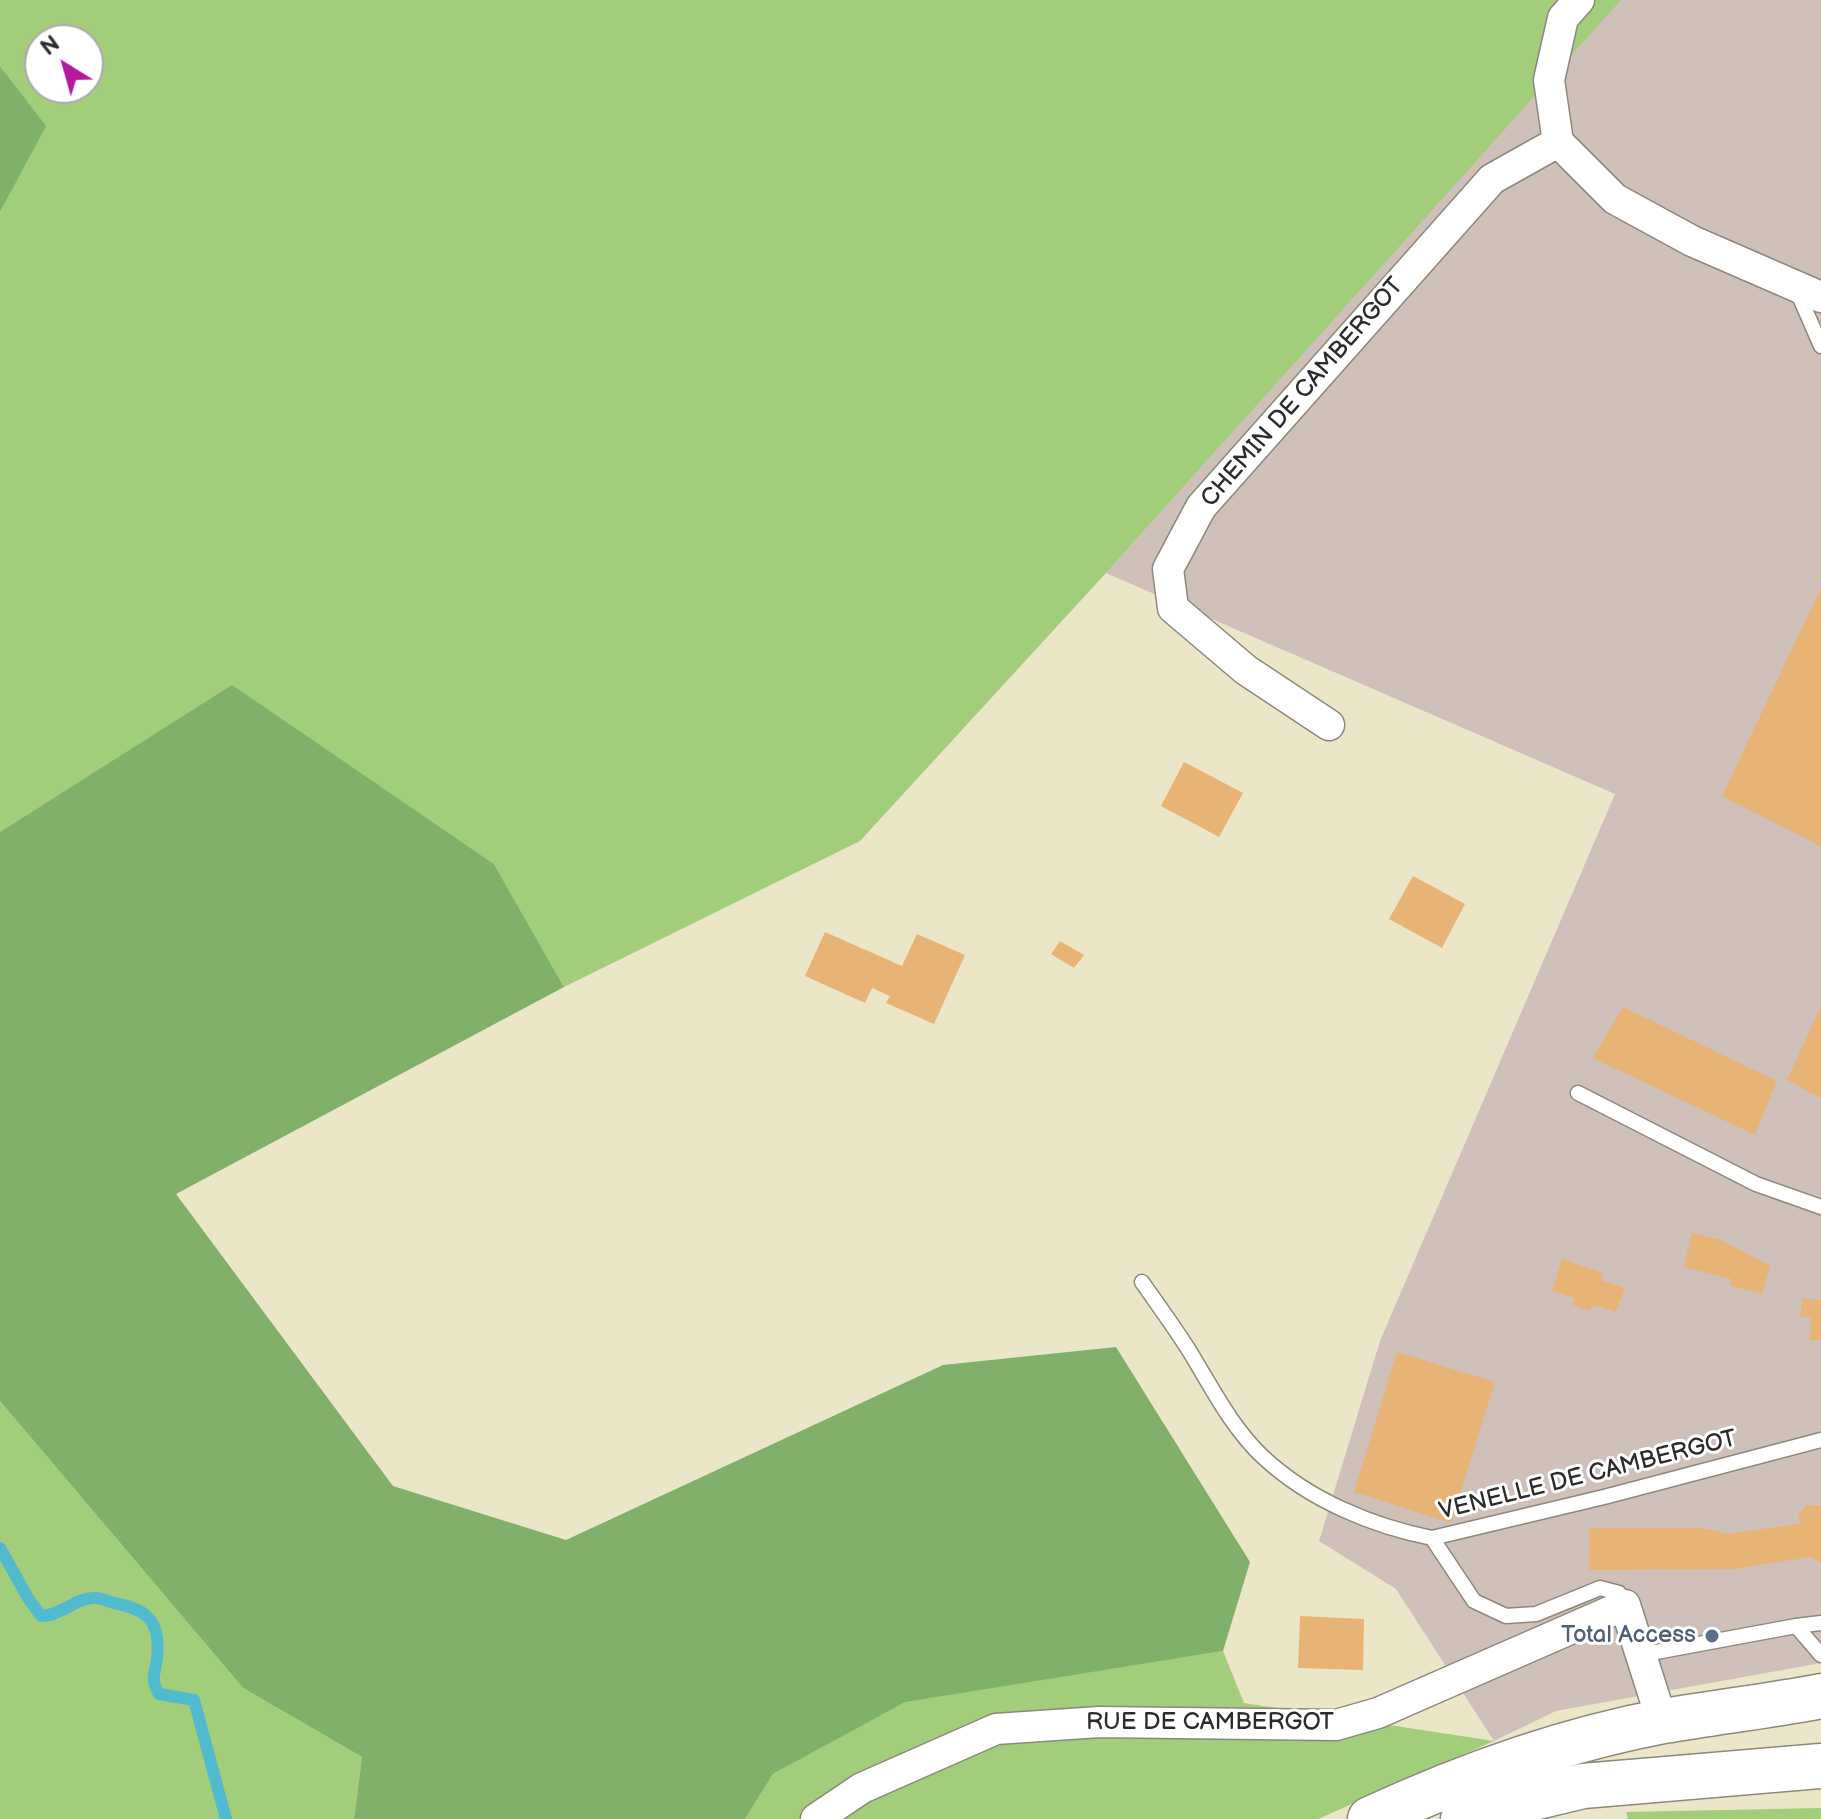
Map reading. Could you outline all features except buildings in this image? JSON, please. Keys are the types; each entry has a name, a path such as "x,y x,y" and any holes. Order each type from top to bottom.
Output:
{"main road":[{"path":"1370,1819 1501,1766 1576,1743 1662,1721 1821,1696"},
{"path":"1463,1819 1504,1805 1583,1786 1821,1766"}],"street":[{"path":"1579,0 1563,18 1549,80 1558,142 1615,199 1692,241 1821,297"},
{"name":"CHEMIN DE CAMBERGOT","path":"1329,725 1246,670 1173,608 1168,569 1201,507 1492,179 1558,142"},
{"path":"1625,1605 1662,1721"},
{"name":"RUE DE CAMBERGOT","path":"816,1819 862,1788 996,1729 1099,1722 1336,1725 1378,1713 1625,1605"}],"lane":[{"path":"1794,284 1821,346"},
{"path":"1578,1093 1756,1184 1821,1207"},
{"name":"VENELLE DE CAMBERGOT","path":"1142,1282 1230,1418 1263,1457 1310,1492 1365,1520 1432,1538 1821,1440"},
{"path":"1432,1538 1474,1601 1506,1616 1536,1614 1600,1588 1619,1593 1625,1605"},
{"path":"1640,1655 1821,1623"},
{"path":"1796,1626 1821,1655"}],"shaded area":[{"path":"1620,0 1821,0 1821,1663 1556,1711 1494,1741 1396,1589 1319,1541 1380,1341 1615,794 1106,573"}],"green space":[{"path":"0,0 1621,0 1106,573 860,841 564,987 494,864 232,686 0,832 0,212 45,126 28,104 104,104 104,24 24,24 24,98 0,66"},
{"path":"0,66 24,97 24,104 29,104 46,126 0,212"},
{"path":"232,685 494,864 564,987 176,1194 393,1486 566,1540 943,1365 1116,1347 1250,1562 1223,1651 905,1702 773,1774 745,1819 354,1819 362,1757 243,1688 0,1401 0,832"},
{"path":"0,1401 243,1688 362,1757 354,1819 0,1819"},
{"path":"1223,1651 1244,1703 1494,1741 1318,1819 745,1819 773,1774 905,1701"},
{"path":"1821,1808 1821,1819 1628,1819 1626,1812"}],"waterway":[{"path":"0,1548 41,1616 95,1598 136,1609 150,1619 158,1646 154,1676 156,1689 159,1694 194,1700 226,1819"}],"place":[{"name":"Total Access","path":"1712,1636"}]}
